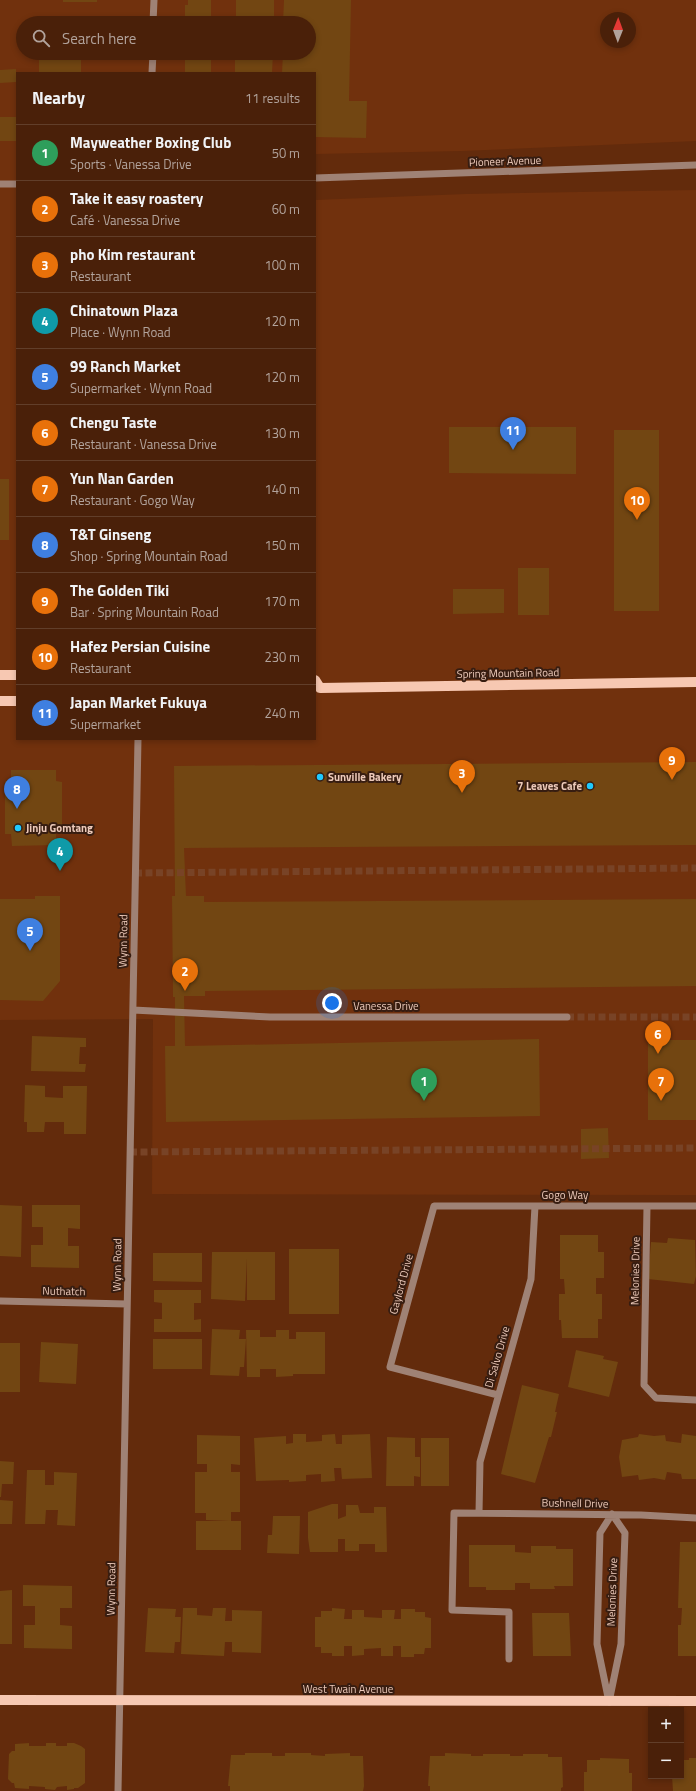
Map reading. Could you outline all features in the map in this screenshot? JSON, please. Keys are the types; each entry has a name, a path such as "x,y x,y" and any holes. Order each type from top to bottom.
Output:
{"main road":[{"path":"0,675 16,675"},
{"name":"Spring Mountain Road","path":"317,688 696,682"},
{"path":"0,701 16,701"},
{"name":"West Twain Avenue","path":"0,1700 696,1702"}],"street":[{"path":"153,16 154,0"},
{"path":"152,72 153,60"},
{"name":"Pioneer Avenue","path":"316,178 696,165"},
{"path":"0,184 16,184"},
{"name":"Wynn Road","path":"118,1791 138,740"},
{"name":"Vanessa Drive","path":"133,1010 270,1017 567,1017"},
{"name":"Gogo Way","path":"434,1206 696,1206"},
{"name":"Gaylord Drive","path":"434,1206 390,1367 498,1395"},
{"name":"Di Salvo Drive","path":"479,1513 480,1462 530,1279 535,1206"},
{"name":"Melonies Drive","path":"647,1206 644,1385 656,1398 696,1400"},
{"name":"Nuthatch","path":"0,1301 127,1304"},
{"name":"Bushnell Drive","path":"509,1659 509,1612 452,1610 454,1513 612,1514 696,1518"},
{"name":"Melonies Drive","path":"612,1514 625,1533 621,1644 609,1702 597,1644 600,1533 612,1514"}],"shaded area":[{"path":"0,0 696,0 696,141 462,151 316,154 316,72 16,72 16,740 316,740 316,200 466,194 696,190 696,1195 152,1194 153,1019 0,1020"}],"building":[{"path":"63,0 97,0 97,2 63,2"},
{"path":"188,0 211,0 211,16 185,16 185,5 188,5"},
{"path":"236,0 274,0 274,16 236,16"},
{"path":"284,0 351,0 349,101 367,101 366,138 316,137 316,72 282,72 283,60 316,60 316,16 283,16"},
{"path":"39,60 81,60 81,72 39,72"},
{"path":"185,60 211,60 211,72 185,72"},
{"path":"235,60 273,60 272,72 235,72"},
{"path":"16,69 16,82 0,83 0,70"},
{"path":"0,117 16,117 16,141 0,141"},
{"path":"449,427 576,427 576,474 449,473"},
{"path":"614,430 659,430 659,611 614,611"},
{"path":"0,479 9,479 9,540 0,540"},
{"path":"518,568 549,568 549,615 518,615"},
{"path":"453,589 504,589 504,613 453,614"},
{"path":"696,762 696,845 184,848 186,896 204,896 204,902 696,899 696,986 205,991 205,996 184,996 185,1046 539,1039 540,1116 166,1122 165,1046 175,1046 172,896 175,896 174,766"},
{"path":"11,770 56,770 56,781 62,782 62,832 56,832 56,845 12,846 11,834 5,834 5,781 11,781"},
{"path":"35,896 60,896 60,981 43,1001 0,1000 0,899 35,899"},
{"path":"32,1036 86,1038 86,1047 80,1047 79,1064 86,1064 85,1072 31,1071"},
{"path":"648,1040 696,1040 696,1120 648,1120"},
{"path":"25,1085 45,1086 45,1097 63,1098 63,1086 87,1086 86,1134 64,1134 64,1122 45,1122 44,1132 27,1132 27,1122 24,1122"},
{"path":"608,1128 609,1158 581,1159 581,1129"},
{"path":"0,1205 22,1206 21,1257 0,1256"},
{"path":"32,1205 80,1205 80,1229 68,1228 68,1246 79,1246 79,1268 31,1267 31,1245 43,1245 43,1227 32,1227"},
{"path":"560,1235 598,1235 598,1252 604,1252 604,1278 596,1278 596,1294 602,1294 602,1319 598,1319 598,1338 562,1338 561,1320 559,1320 559,1294 565,1294 564,1279 560,1279"},
{"path":"668,1238 695,1240 696,1276 694,1284 648,1279 651,1242 667,1243"},
{"path":"289,1249 339,1249 339,1314 289,1314"},
{"path":"212,1252 275,1252 275,1300 247,1300 247,1258 245,1301 211,1299"},
{"path":"153,1253 202,1253 202,1282 153,1281"},
{"path":"154,1290 201,1290 201,1303 194,1303 194,1320 201,1319 201,1332 154,1332 154,1319 162,1319 162,1303 154,1302"},
{"path":"212,1329 240,1330 239,1339 246,1339 244,1367 240,1367 239,1376 210,1375"},
{"path":"246,1330 260,1330 260,1337 276,1337 276,1330 289,1330 289,1339 296,1339 296,1332 325,1332 325,1374 293,1374 293,1376 276,1377 276,1369 260,1369 260,1377 247,1377"},
{"path":"153,1339 202,1339 202,1369 153,1369"},
{"path":"41,1342 78,1344 76,1384 39,1382"},
{"path":"0,1343 20,1343 20,1392 0,1392"},
{"path":"576,1350 604,1356 603,1359 618,1362 609,1397 568,1387"},
{"path":"522,1385 559,1394 555,1412 557,1412 551,1437 549,1437 535,1483 501,1474"},
{"path":"293,1434 306,1434 306,1442 322,1441 322,1435 335,1434 336,1444 342,1444 342,1435 370,1434 372,1478 342,1479 341,1468 334,1468 335,1481 321,1482 321,1474 306,1475 306,1481 256,1481 254,1438 286,1436 286,1444 293,1443"},
{"path":"639,1434 654,1436 665,1435 666,1441 681,1443 682,1434 696,1436 696,1479 682,1479 681,1474 667,1472 665,1480 654,1478 639,1480 638,1475 622,1477 619,1457 622,1440 638,1437"},
{"path":"197,1435 240,1436 240,1465 231,1464 231,1472 240,1472 240,1512 231,1512 231,1521 206,1520 206,1513 195,1513 195,1472 207,1472 207,1464 197,1464"},
{"path":"387,1437 415,1438 415,1457 420,1457 420,1477 414,1476 414,1486 386,1486"},
{"path":"421,1438 449,1438 449,1486 421,1486"},
{"path":"0,1461 14,1462 13,1484 2,1484 1,1497 0,1497"},
{"path":"27,1470 45,1470 45,1485 54,1485 54,1472 77,1473 75,1526 57,1525 58,1510 46,1510 45,1524 25,1524"},
{"path":"0,1500 13,1501 12,1524 0,1524"},
{"path":"332,1504 338,1504 338,1519 346,1516 346,1505 358,1505 360,1513 374,1513 374,1507 386,1507 387,1552 375,1552 375,1544 359,1544 359,1551 345,1551 345,1539 338,1539 338,1552 310,1552 308,1538 308,1512"},
{"path":"273,1516 300,1516 299,1554 267,1553 268,1535 272,1535"},
{"path":"196,1521 241,1521 241,1550 196,1550"},
{"path":"680,1542 696,1542 696,1656 678,1656 678,1625 681,1625 682,1608 678,1608"},
{"path":"469,1545 515,1545 515,1552 531,1553 531,1546 556,1546 556,1549 573,1549 573,1586 554,1586 555,1589 530,1589 530,1583 515,1583 515,1590 486,1590 486,1587 469,1587"},
{"path":"23,1585 72,1586 72,1608 60,1608 60,1625 72,1626 72,1649 24,1648 24,1625 35,1625 35,1606 23,1606"},
{"path":"12,1590 12,1644 0,1644 0,1591"},
{"path":"148,1608 176,1609 175,1617 181,1617 180,1642 175,1642 174,1653 145,1652"},
{"path":"183,1608 197,1608 197,1615 212,1616 213,1608 226,1608 225,1621 232,1621 232,1610 262,1611 261,1653 232,1652 232,1642 225,1642 224,1656 181,1654"},
{"path":"332,1608 345,1609 344,1619 352,1619 352,1610 364,1610 364,1617 382,1618 382,1610 395,1610 394,1619 401,1619 401,1609 415,1609 415,1612 425,1612 425,1617 431,1618 431,1648 425,1648 424,1654 414,1654 414,1657 401,1657 401,1646 393,1646 393,1656 381,1656 381,1648 364,1649 364,1655 352,1656 352,1646 344,1646 344,1656 332,1656 332,1653 321,1653 321,1647 315,1647 315,1617 321,1617 321,1611 332,1611"},
{"path":"532,1613 569,1613 571,1656 533,1656"},
{"path":"29,1743 29,1746 46,1746 46,1743 56,1743 56,1746 67,1746 67,1743 74,1743 81,1746 85,1749 85,1783 78,1788 67,1790 67,1786 57,1787 55,1790 45,1789 45,1787 29,1786 29,1789 15,1788 14,1783 8,1779 9,1754 12,1751 15,1751 15,1744"},
{"path":"245,1753 272,1753 272,1756 285,1756 285,1753 311,1753 311,1755 325,1756 325,1754 350,1753 350,1756 363,1756 363,1791 230,1791 230,1786 228,1786 231,1755 245,1755"},
{"path":"445,1753 471,1754 471,1756 483,1756 483,1754 510,1754 510,1756 523,1756 523,1754 548,1754 548,1757 562,1757 563,1787 561,1788 561,1791 430,1791 430,1786 428,1786 430,1756 445,1756"},
{"path":"600,1758 629,1759 629,1773 632,1773 632,1791 584,1791 584,1772 587,1772 587,1760 600,1760"},
{"path":"689,1758 696,1758 696,1791 673,1791 672,1779 684,1779 684,1760 689,1760"}],"tunnel":[{"path":"135,873 696,868"},
{"path":"567,1017 696,1017"},
{"path":"130,1152 696,1148"}],"place":[{"name":"Japan Market Fukuya","path":"513,450"},
{"name":"Hafez Persian Cuisine","path":"637,520"},
{"name":"Sunville Bakery","path":"320,777"},
{"name":"The Golden Tiki","path":"672,780"},
{"name":"7 Leaves Cafe","path":"590,786"},
{"name":"pho Kim restaurant","path":"462,793"},
{"name":"T&T Ginseng","path":"17,809"},
{"name":"Jinju Gomtang","path":"18,828"},
{"name":"Chinatown Plaza","path":"60,871"},
{"name":"99 Ranch Market","path":"30,951"},
{"name":"Take it easy roastery","path":"185,991"},
{"name":"Chengu Taste","path":"658,1054"},
{"name":"Mayweather Boxing Club","path":"424,1101"},
{"name":"Yun Nan Garden","path":"661,1101"}]}
